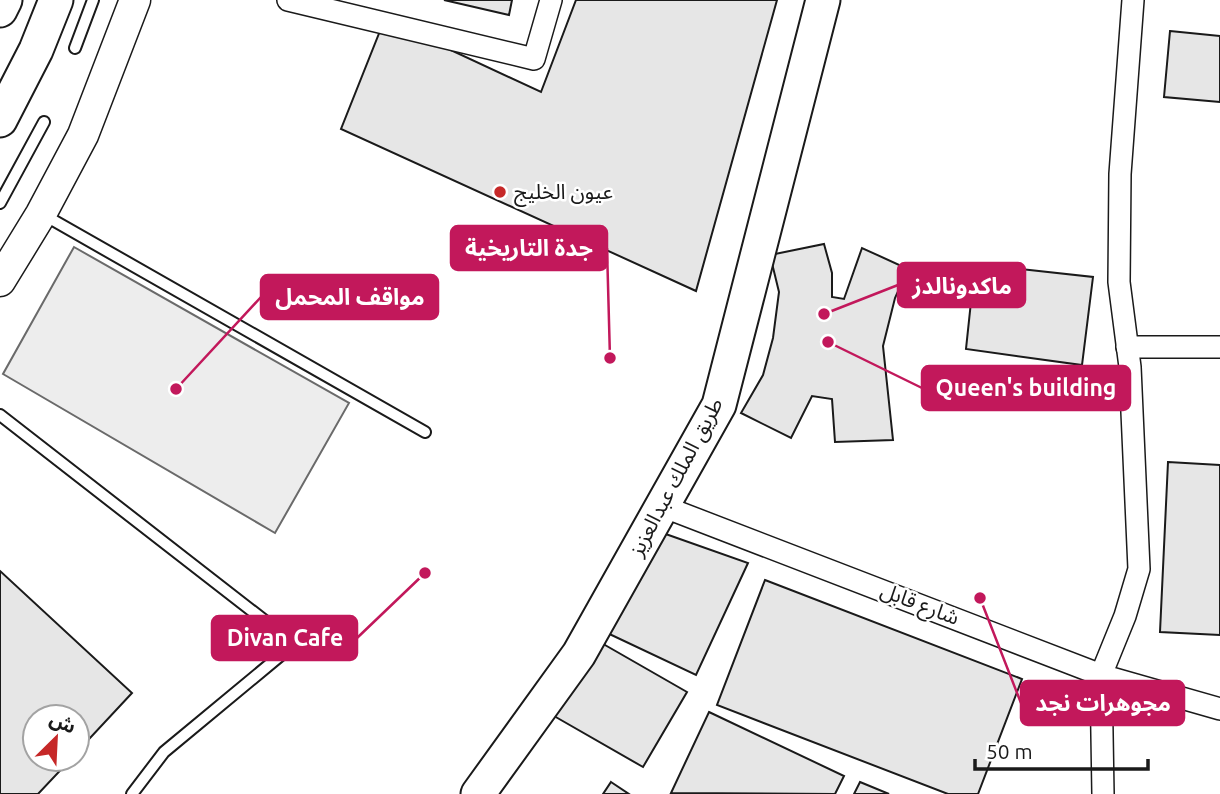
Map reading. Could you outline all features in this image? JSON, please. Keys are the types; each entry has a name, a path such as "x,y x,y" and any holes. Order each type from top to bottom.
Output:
{"main road":[{"path":"0,10 5,0"},
{"path":"0,120 36,50 56,0"},
{"path":"0,281 41,214 83,135 135,0"},
{"name":"طريق الملك عبدالعزيز","path":"478,794 579,654 719,405 823,0"}],"street":[{"path":"288,0 534,59 551,0"},
{"path":"1103,794 1101,675 1125,616 1139,569 1128,347 1119,282 1120,174 1133,0"},
{"path":"1128,347 1220,347"},
{"name":"شارع قابل","path":"662,506 1101,675 1220,709"}],"lane":[{"path":"75,48 93,0"},
{"path":"0,203 44,122"},
{"path":"41,214 425,432"},
{"path":"0,415 274,628 281,655 164,752 132,794"}],"shaded area":[{"path":"74,247 349,403 275,533 3,374"}],"building":[{"path":"444,0 512,0 509,15"},
{"path":"576,0 777,0 696,291 341,129 380,31 410,31 541,92"},
{"path":"1170,31 1220,36 1220,102 1164,97"},
{"path":"824,244 832,273 832,297 844,299 862,248 908,269 895,298 883,346 893,440 835,442 832,399 812,396 791,438 741,413 763,375 773,338 779,292 770,255"},
{"path":"975,264 1093,277 1082,365 966,349"},
{"path":"1168,462 1220,465 1220,635 1160,632"},
{"path":"660,532 748,563 696,675 603,631"},
{"path":"0,571 132,693 91,737 91,703 21,703 21,773 58,773 38,794 0,794"},
{"path":"765,580 1022,679 978,794 948,794 717,705"},
{"path":"598,641 687,692 643,767 554,716"},
{"path":"709,712 844,776 835,794 671,793"},
{"path":"611,782 629,794 603,794"},
{"path":"860,782 889,794 854,794"}],"place":[{"name":"عيون الخليج","path":"500,192"},
{"name":"ماكدونالدز","path":"824,314"},
{"name":"Queen's building","path":"828,342"},
{"name":"جدة التاريخية","path":"610,358"},
{"name":"مواقف المحمل","path":"176,389"},
{"name":"Divan Cafe","path":"425,573"},
{"name":"مجوهرات نجد","path":"980,598"}]}
